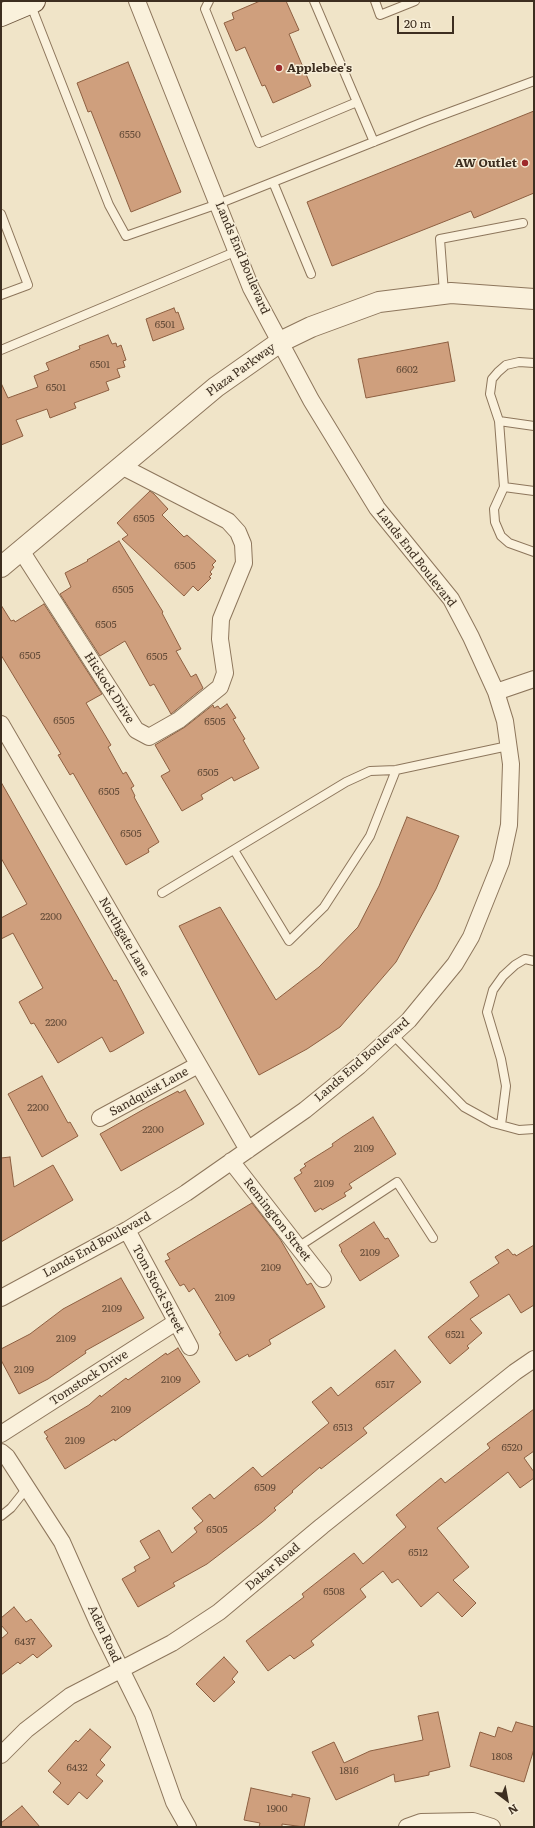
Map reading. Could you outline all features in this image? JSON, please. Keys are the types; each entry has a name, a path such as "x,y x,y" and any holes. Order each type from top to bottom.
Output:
{"main road":[{"path":"1,15 32,2"}],"street":[{"name":"Lands End Boulevard","path":"1,1298 126,1230 186,1193 305,1110 359,1066 393,1035 409,1020 455,964 472,937 501,862 509,825 511,764 505,721 496,692 471,637 451,599 377,508 311,400 280,342 252,288 137,1"},
{"name":"Plaza Parkway","path":"1,568 22,552 120,466 216,386 280,342 311,327 379,302 444,293 514,296 534,299"},
{"name":"Hickock Drive","path":"22,552 136,730 149,737 179,720 220,687 225,672 220,639 221,619 244,563 243,544 238,532 228,521 120,466"},
{"path":"496,692 534,679"},
{"name":"Northgate Lane","path":"1,724 248,1150"},
{"name":"Sandquist Lane","path":"100,1118 198,1065"},
{"name":"Remington Street","path":"231,1161 323,1279"},
{"name":"Tom Stock Street","path":"126,1230 190,1347"},
{"name":"Tomstock Drive","path":"1,1434 176,1322"},
{"name":"Dakar Road","path":"1,1755 26,1730 70,1696 172,1643 219,1612 322,1526 515,1372 534,1360"},
{"name":"Aden Road","path":"1,1452 7,1457 62,1542 143,1714 174,1802 188,1827"},
{"path":"407,1827 421,1822 473,1821 492,1827"}],"lane":[{"path":"209,1 205,9 259,143 357,102"},
{"path":"314,1 374,142"},
{"path":"374,1 380,15 415,1"},
{"path":"32,2 109,205 126,236 218,204 534,81"},
{"path":"273,182 311,274"},
{"path":"1,214 3,227 28,285 1,295"},
{"path":"444,293 440,239 523,223"},
{"path":"1,350 237,251"},
{"path":"534,363 518,362 506,365 492,379 490,394 499,421 504,487 494,509 495,522 501,536 509,543 534,552"},
{"path":"499,421 534,426"},
{"path":"504,487 534,491"},
{"path":"162,893 346,782 370,771 396,770 508,746"},
{"path":"234,850 289,941 324,907 370,836 396,770"},
{"path":"501,1125 506,1086 502,1059 487,1012 493,990 503,976 515,965 525,960 534,961"},
{"path":"393,1035 464,1107 478,1116 501,1125 519,1130 534,1130"},
{"path":"298,1247 397,1182 433,1238"},
{"path":"1,1516 11,1508 27,1488"}],"building":[{"name":"Applebee's","path":"260,1 286,1 299,30 289,34 311,86 273,103 265,85 262,86 245,47 236,51 224,23 234,19 232,13"},
{"path":"128,62 181,192 131,212 91,111 88,112 77,83"},
{"path":"534,111 534,193 474,218 471,211 332,266 307,202"},
{"path":"174,308 176,313 178,312 184,329 153,341 146,319"},
{"path":"108,335 112,344 116,343 117,347 121,345 126,360 123,361 125,367 117,369 120,377 106,382 109,390 74,403 76,408 50,418 47,409 16,420 23,436 1,445 1,383 8,398 38,387 34,376 49,370 46,363 80,349 79,346"},
{"path":"448,342 455,381 366,398 358,359"},
{"path":"150,491 168,509 162,515 184,537 187,535 216,561 212,565 214,567 210,572 212,574 209,577 211,578 198,591 193,586 184,596 122,539 128,535 117,523"},
{"path":"119,541 163,612 162,613 181,649 176,651 191,677 196,674 203,688 171,714 154,684 150,686 125,641 100,656 60,594 71,587 65,573 88,561 87,560"},
{"path":"44,604 102,694 86,703 111,745 108,747 123,774 126,772 134,786 131,788 135,796 134,797 159,842 148,849 149,852 126,865 73,773 70,775 58,755 61,754 1,655 1,605 11,621 14,620 15,622"},
{"path":"227,704 236,718 233,719 245,739 243,740 259,768 234,781 232,777 201,795 203,799 182,811 161,776 170,771 155,745 185,727 213,705 214,708 218,706 220,709"},
{"path":"1,782 114,981 116,980 144,1033 113,1051 110,1052 102,1037 58,1063 34,1023 31,1024 19,1002 43,988 13,933 1,939 1,918 27,904 1,858"},
{"path":"407,817 459,836 436,889 396,962 340,1027 307,1049 259,1075 179,926 220,907 276,1000 319,967 358,927 379,886"},
{"path":"42,1076 68,1123 70,1122 78,1136 42,1157 8,1094"},
{"path":"185,1090 204,1124 121,1171 100,1134 178,1091 179,1093"},
{"path":"373,1117 396,1154 349,1184 352,1188 344,1193 346,1196 322,1210 321,1208 315,1212 294,1178 302,1173 300,1170 306,1166 304,1164 333,1146 332,1144"},
{"path":"10,1157 14,1187 53,1165 73,1200 1,1242 1,1158"},
{"path":"252,1203 280,1239 307,1285 311,1283 325,1307 269,1340 271,1344 249,1357 248,1354 236,1361 219,1334 221,1333 194,1288 189,1292 184,1284 180,1286 165,1261 170,1259 167,1254"},
{"path":"374,1222 385,1239 388,1238 399,1256 360,1281 341,1251 342,1250 339,1245"},
{"path":"534,1245 534,1305 521,1313 509,1294 470,1319 482,1333 467,1346 469,1348 450,1364 428,1337 479,1296 470,1282 499,1263 495,1257 508,1249 513,1255 515,1254 516,1256"},
{"path":"121,1278 144,1318 85,1351 86,1353 48,1379 19,1394 1,1360 1,1349 30,1334 63,1309"},
{"path":"178,1348 200,1382 115,1441 114,1439 65,1469 46,1438 48,1437 44,1432 89,1405 100,1395 101,1397 126,1378 128,1380 166,1353 167,1355"},
{"path":"395,1350 421,1382 363,1428 367,1433 321,1469 320,1467 274,1508 276,1510 262,1522 207,1564 173,1583 175,1586 138,1607 122,1579 136,1571 134,1567 150,1558 140,1541 159,1530 172,1553 197,1532 194,1528 203,1521 192,1508 210,1494 214,1499 253,1467 262,1477 329,1423 312,1402 331,1387 338,1396"},
{"path":"534,1409 534,1451 524,1458 534,1472 534,1478 520,1488 508,1472 437,1528 469,1567 453,1580 476,1603 462,1617 438,1592 421,1607 398,1579 392,1583 383,1571 360,1589 366,1597 311,1641 314,1645 294,1659 290,1655 268,1671 246,1641 304,1597 302,1594 354,1553 363,1564 406,1527 396,1515 441,1478 445,1483 490,1448 487,1444"},
{"path":"14,1607 26,1622 31,1619 52,1646 37,1658 33,1654 20,1664 18,1662 1,1675 1,1639 8,1633 1,1625 1,1618"},
{"path":"224,1657 238,1672 232,1679 235,1682 214,1702 196,1684"},
{"path":"438,1712 450,1767 429,1772 429,1775 395,1782 394,1774 336,1800 312,1752 334,1742 344,1763 370,1751 423,1740 418,1716"},
{"path":"516,1722 534,1727 534,1749 524,1782 470,1766 480,1732 495,1737 498,1727 512,1732"},
{"path":"90,1729 111,1747 100,1760 105,1765 96,1775 103,1781 87,1799 79,1792 68,1805 53,1792 61,1783 48,1771 76,1740 78,1742"},
{"path":"251,1788 292,1797 292,1794 310,1798 304,1827 282,1824 282,1827 259,1827 260,1823 244,1820"},
{"path":"22,1806 40,1827 1,1827 1,1823"}],"place":[{"name":"Applebee's","path":"279,68"},
{"name":"AW Outlet","path":"525,163"}]}
